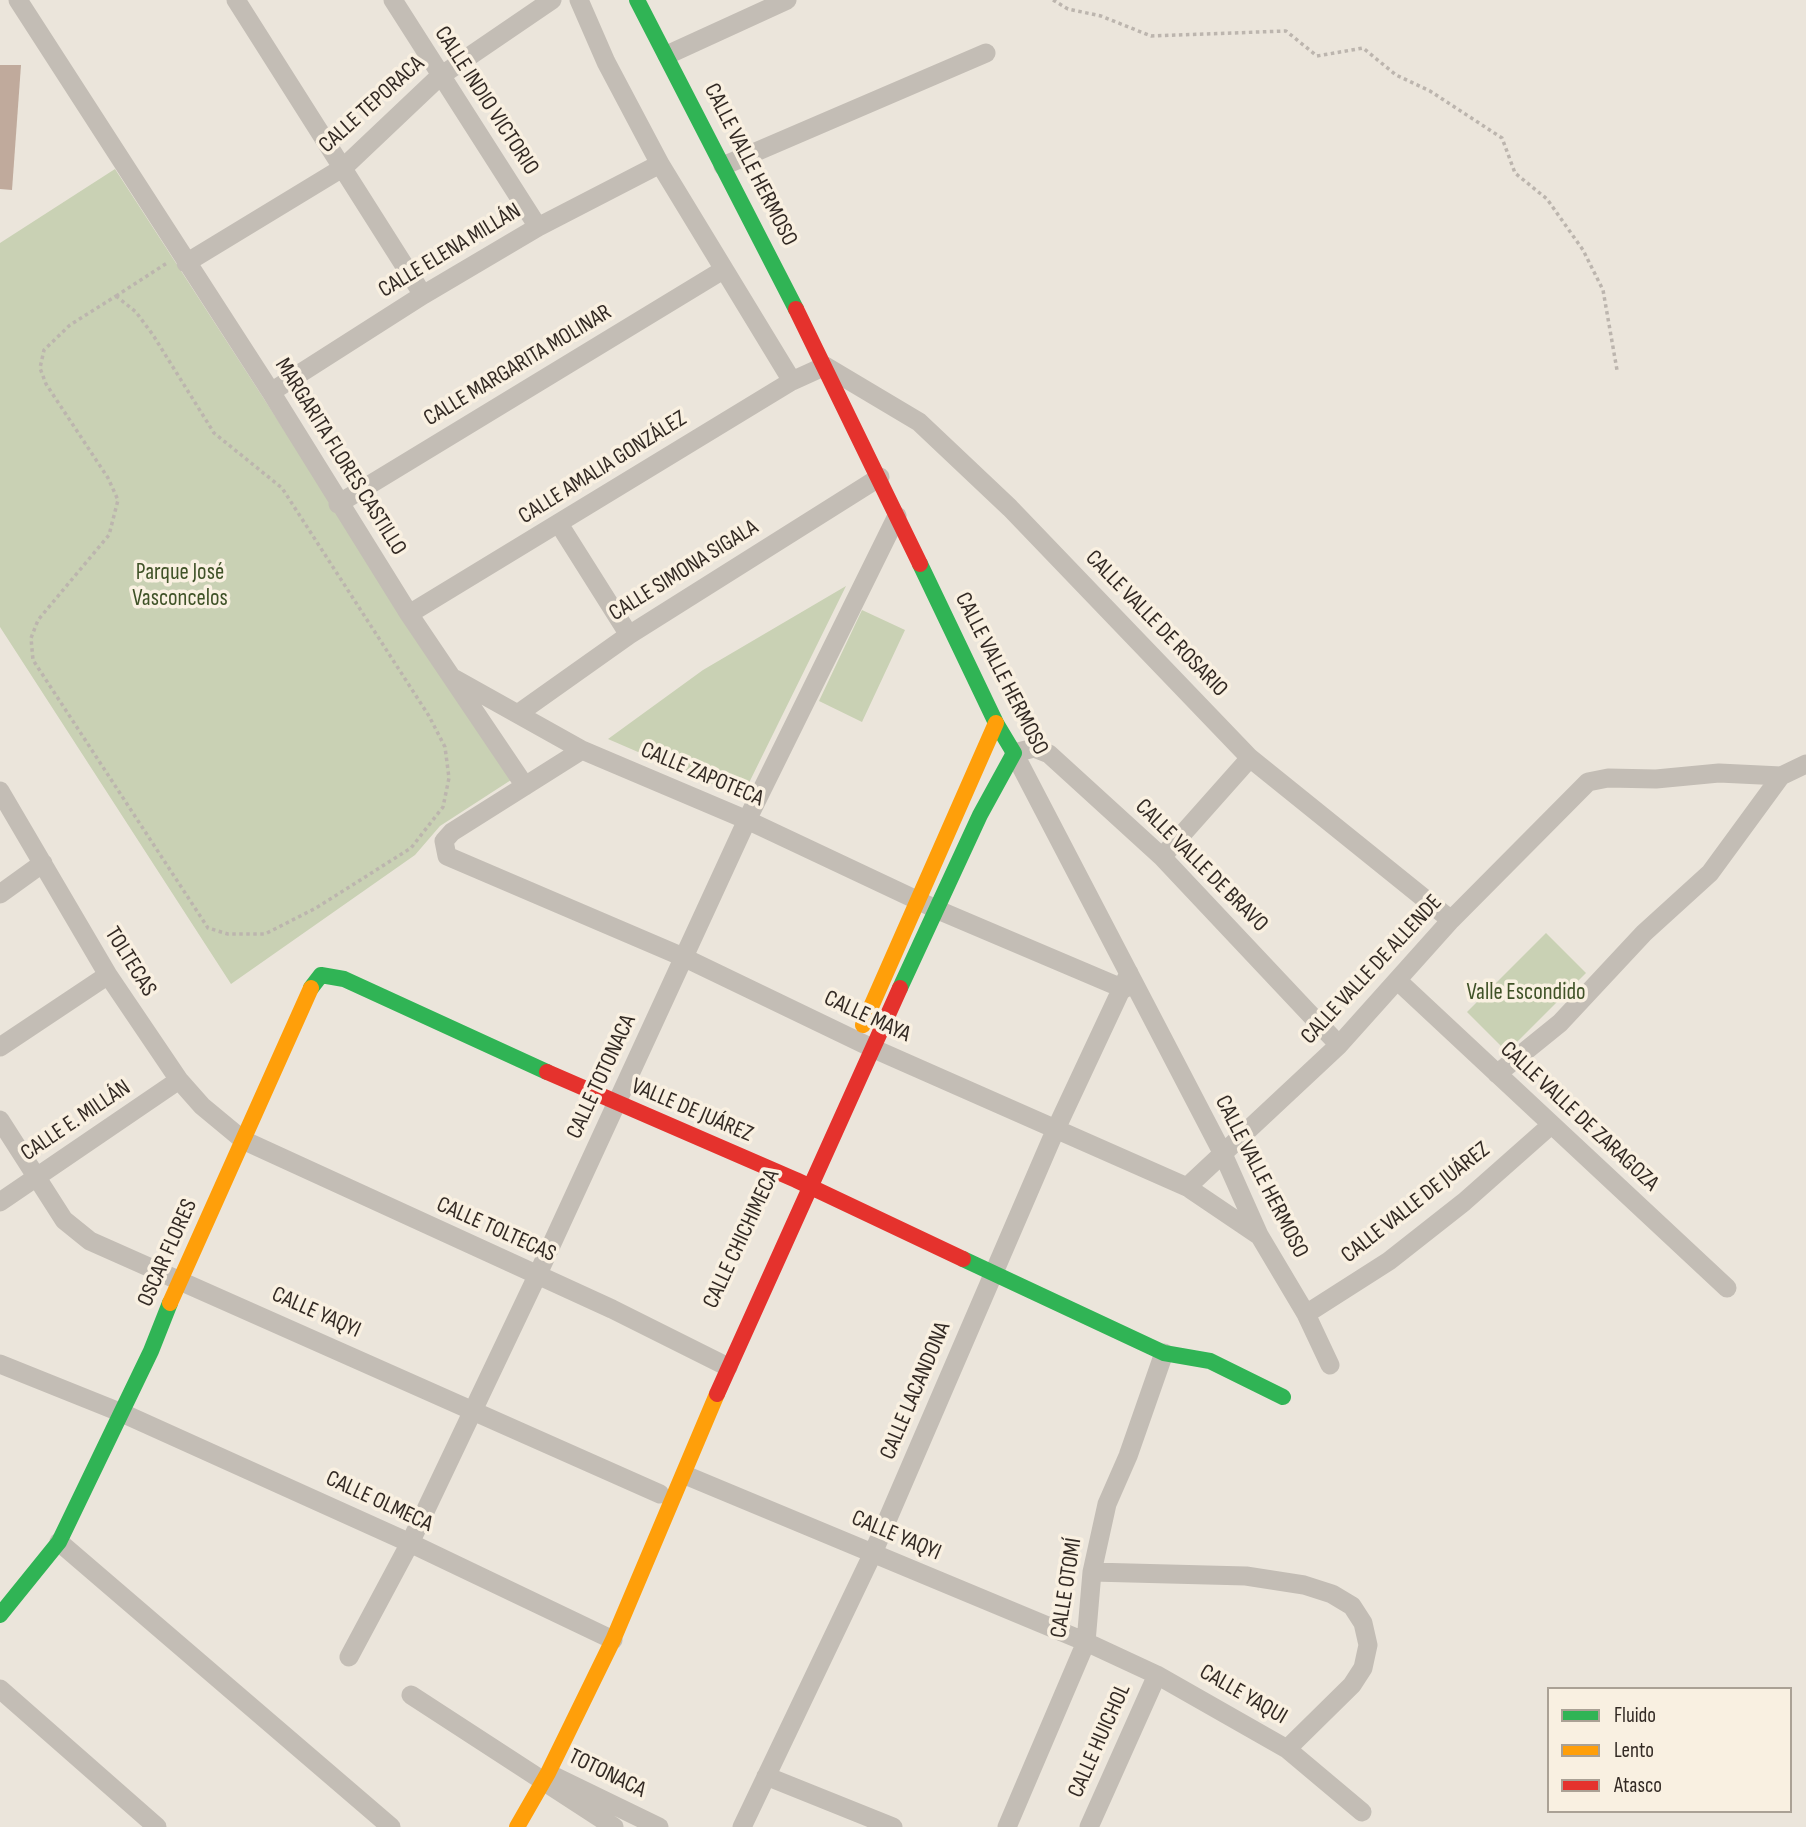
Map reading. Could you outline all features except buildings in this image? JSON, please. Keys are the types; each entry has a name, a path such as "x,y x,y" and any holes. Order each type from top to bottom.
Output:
{"main road":[{"name":"CALLE VALLE HERMOSO","path":"637,0 825,366 996,723 1014,753"},
{"name":"CALLE CHICHIMECA","path":"509,1824 539,1773 685,1475 716,1360 811,1188 916,899 996,723"},
{"name":"CALLE CHICHIMECA","path":"861,1046 938,910 980,815 1014,753"},
{"name":"VALLE DE JUÁREZ","path":"315,980 328,974 344,979 617,1104 796,1180 1164,1353 1184,1354 1210,1361 1283,1397"},
{"name":"OSCAR FLORES","path":"0,1615 59,1542 122,1413 315,980"},
{"name":"CALLE CHICHIMECA","path":"779,1216 821,1121"},
{"name":"CALLE CHICHIMECA","path":"606,1637 693,1407"}],"street":[{"path":"0,3 6,0"},
{"name":"MARGARITA FLORES CASTILLO","path":"18,0 271,391 338,505 525,786"},
{"path":"236,0 344,167 422,295"},
{"name":"CALLE INDIO VICTORIO","path":"393,0 439,77 538,227"},
{"name":"CALLE TEPORACA","path":"183,258 344,167 439,77 552,0"},
{"path":"579,0 606,62 660,164 792,381"},
{"path":"667,55 788,0"},
{"path":"723,166 986,53"},
{"name":"CALLE ELENA MILLÁN","path":"271,391 422,295 538,227 660,164"},
{"name":"CALLE MARGARITA MOLINAR","path":"338,505 723,270"},
{"name":"CALLE AMALIA GONZÁLEZ","path":"409,614 792,381 825,366"},
{"name":"CALLE VALLE DE ROSARIO","path":"825,366 919,422 1010,508 1250,758 1451,920"},
{"name":"CALLE SIMONA SIGALA","path":"519,713 629,635 880,477"},
{"name":"CALLE TOTONACA","path":"349,1657 410,1543 537,1276 747,820 897,516"},
{"path":"559,524 629,635"},
{"name":"CALLE ZAPOTECA","path":"452,677 582,750 747,820 938,910 1126,981"},
{"name":"CALLE VALLE DE BRAVO","path":"1014,753 1034,748 1049,754 1162,858 1339,1045"},
{"path":"525,786 582,750"},
{"name":"CALLE VALLE HERMOSO","path":"1014,753 1126,981 1223,1154 1259,1235 1306,1314 1330,1365"},
{"path":"1162,858 1250,758"},
{"path":"1497,1074 1560,1023 1644,933 1710,873 1781,776 1806,764"},
{"name":"CALLE VALLE DE ALLENDE","path":"1187,1187 1339,1045 1451,920 1588,782 1608,778 1656,779 1719,773 1781,776"},
{"name":"CALLE MAYA","path":"525,786 452,832 444,841 447,856 683,957 861,1046 1187,1187 1259,1235"},
{"name":"TOLTECAS","path":"0,791 107,975 179,1080 202,1106 243,1140"},
{"path":"0,894 43,863"},
{"path":"0,1047 107,975"},
{"name":"CALLE LACANDONA","path":"742,1827 873,1553 1055,1130 1126,981"},
{"name":"CALLE VALLE DE ZARAGOZA","path":"1398,981 1727,1288"},
{"name":"CALLE E. MILLÁN","path":"0,1202 179,1080"},
{"name":"CALLE YAQYI","path":"0,1120 76,1233 660,1494"},
{"name":"CALLE VALLE DE JUÁREZ","path":"1306,1314 1399,1252 1464,1202 1551,1125"},
{"name":"CALLE TOLTECAS","path":"243,1140 716,1360"},
{"name":"CALLE OTOMÍ","path":"1007,1827 1086,1642 1092,1572 1107,1504 1128,1457 1164,1353"},
{"name":"CALLE OLMECA","path":"0,1364 122,1413 410,1543 606,1637"},
{"name":"CALLE YAQYI","path":"685,1475 1086,1642"},
{"path":"59,1542 391,1827"},
{"path":"1092,1572 1247,1576 1304,1585 1332,1594 1352,1606 1363,1622 1368,1645 1363,1668 1352,1685 1287,1749"},
{"name":"CALLE YAQUI","path":"1086,1642 1157,1675 1287,1749 1362,1812"},
{"name":"CALLE HUICHOL","path":"1089,1827 1157,1675"},
{"path":"0,1689 157,1827"},
{"path":"411,1695 539,1773 614,1827"},
{"name":"TOTONACA","path":"539,1773 659,1827"},
{"path":"766,1776 893,1827"}],"path":[{"path":"1053,0 1068,9 1101,16 1151,36 1286,31 1317,56 1363,48 1396,75 1430,90 1502,138 1515,173 1547,199 1583,250 1603,290 1617,370"},
{"path":"116,296 136,312 153,335 214,433 282,488 429,716 445,747 449,778 443,807 411,848 316,908 265,934 228,934 208,928 33,660 31,638 38,620 109,535 118,500 108,478 46,384 40,368 44,350 70,325 116,296 183,258"}],"green space":[{"name":"Parque José Vasconcelos","path":"115,169 511,780 440,826 415,855 231,984 0,627 0,243"},
{"path":"846,586 742,797 608,739 703,670"},
{"path":"862,610 905,630 862,722 819,701"},
{"name":"Valle Escondido","path":"1546,933 1586,973 1507,1052 1467,1012"}],"traffic: fast":[{"path":"637,0 796,309"},
{"path":"900,988 980,815 1014,753 996,723 920,564"},
{"path":"311,988 321,975 344,979 547,1072"},
{"path":"963,1259 1164,1353 1210,1361 1283,1397"},
{"path":"0,1615 59,1542 151,1351 170,1303"}],"traffic: slow":[{"path":"863,1025 996,723"},
{"path":"170,1303 311,988"},
{"path":"517,1827 548,1773 613,1640 717,1394"}],"traffic: jam":[{"path":"796,309 920,564"},
{"path":"717,1394 900,988"},
{"path":"547,1072 796,1180 963,1259"}]}
